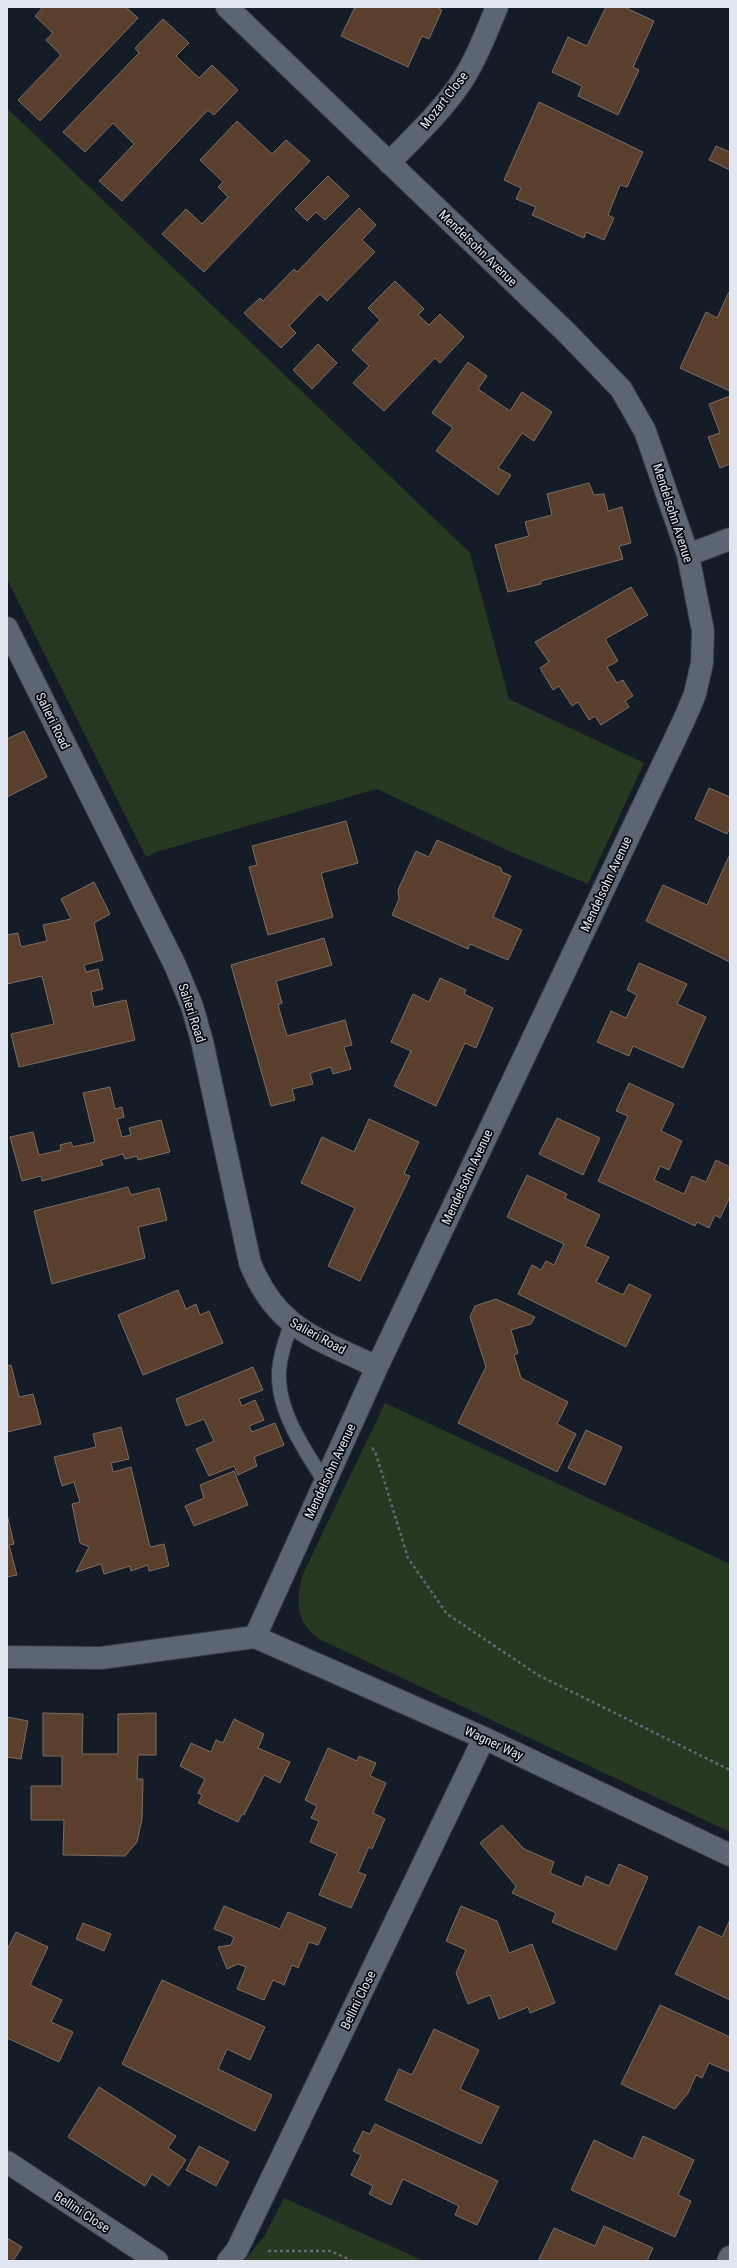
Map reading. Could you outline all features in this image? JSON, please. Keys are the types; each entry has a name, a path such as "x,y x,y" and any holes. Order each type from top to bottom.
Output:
{"street":[{"name":"Mendelsohn Avenue","path":"227,7 566,332 621,389 645,431 688,555 703,631 702,663 695,694 684,720 377,1367 255,1637"},
{"name":"Mozart Close","path":"389,163 438,112 460,84 477,56 497,7"},
{"path":"688,555 730,540"},
{"name":"Salieri Road","path":"7,628 175,966 192,1006 202,1041 250,1263 260,1287 277,1311 291,1324 377,1367"},
{"path":"7,1658 101,1658 255,1637"},
{"name":"Wagner Way","path":"255,1637 484,1738 730,1855"},
{"name":"Bellini Close","path":"233,2256 484,1738"},
{"name":"Bellini Close","path":"7,2162 157,2261"},
{"path":"728,2261 730,2257"}],"lane":[{"path":"291,1324 282,1350 279,1369 282,1400 301,1445 325,1482"}],"path":[{"path":"351,1425 375,1451 408,1558 447,1614 538,1675 730,1770"},
{"path":"233,2256 331,2251 352,2261"}],"green space":[{"path":"7,108 470,553 509,699 644,763 588,884 509,851 377,789 159,851 146,857 7,579"},
{"path":"385,1403 730,1564 730,1832 319,1639 305,1625 301,1618 298,1603 302,1576"},
{"path":"284,2198 424,2261 244,2261 265,2235"}],"building":[{"path":"43,7 126,7 138,18 40,121 18,100 61,55 46,40 53,33 35,16"},
{"path":"355,7 436,7 442,10 429,39 422,36 408,67 341,36"},
{"path":"606,7 624,7 654,21 633,67 639,70 618,115 578,96 582,86 552,72 568,37 587,46"},
{"path":"163,19 189,43 176,56 199,78 212,65 238,90 214,115 208,110 122,201 99,181 134,144 113,123 85,152 63,132 139,53 135,48"},
{"path":"539,102 643,152 627,187 620,185 608,215 614,218 604,240 586,232 584,238 532,215 536,207 516,199 521,188 504,180"},
{"path":"237,121 272,154 286,140 310,161 204,272 162,234 186,209 202,224 228,197 218,187 223,182 200,160"},
{"path":"716,146 730,152 730,170 709,160"},
{"path":"328,176 349,196 325,220 316,212 307,221 295,209"},
{"path":"359,208 376,225 362,240 375,252 327,301 320,294 289,326 296,333 281,348 244,313 260,298 263,301 294,269 297,272"},
{"path":"395,281 424,309 418,315 429,325 440,314 464,337 440,363 435,358 384,411 353,383 369,366 352,350 380,320 368,308"},
{"path":"729,292 730,391 680,368 706,312 717,318"},
{"path":"318,344 337,363 312,389 293,370"},
{"path":"468,362 487,376 478,389 510,411 522,392 552,412 534,441 522,433 498,468 511,475 498,495 436,451 453,428 432,413"},
{"path":"730,396 730,464 720,468 708,437 720,433 709,404"},
{"path":"589,483 594,495 604,494 608,511 622,507 631,543 619,546 623,559 541,581 541,584 508,592 495,545 529,536 525,522 552,515 547,494"},
{"path":"631,587 648,615 605,639 618,661 607,667 617,683 623,680 633,696 625,701 629,707 601,725 595,716 589,720 578,702 572,706 559,686 553,690 540,668 549,662 535,642"},
{"path":"24,731 47,777 7,797 7,739"},
{"path":"709,788 730,797 730,828 727,834 695,819"},
{"path":"346,821 358,863 321,873 333,917 268,935 249,867 257,865 252,846"},
{"path":"437,840 501,868 502,872 511,876 493,917 522,930 508,960 470,944 468,949 392,915 399,899 398,890 416,851 429,857"},
{"path":"730,854 730,962 646,921 663,885 707,905"},
{"path":"94,882 110,914 94,923 103,960 84,965 86,972 98,969 103,989 91,992 94,1007 126,1000 135,1040 19,1067 11,1034 54,1024 42,976 7,984 7,935 18,933 21,947 47,941 43,925 71,919 61,899"},
{"path":"324,938 332,965 276,981 282,1003 278,1005 287,1036 345,1020 352,1045 344,1047 351,1069 333,1074 331,1067 310,1073 313,1084 292,1089 295,1100 271,1106 231,965"},
{"path":"639,963 687,984 677,1004 706,1017 683,1068 633,1046 629,1056 597,1042 611,1011 626,1018 637,995 627,990"},
{"path":"440,978 466,990 464,994 493,1008 476,1048 465,1043 436,1106 394,1086 411,1051 391,1042 413,994 429,1002"},
{"path":"629,1083 674,1104 661,1131 682,1141 669,1170 660,1166 654,1180 684,1194 692,1176 706,1182 716,1160 730,1167 730,1197 720,1218 715,1215 709,1228 697,1222 695,1226 598,1181 628,1116 616,1111"},
{"path":"110,1087 115,1109 122,1107 124,1117 117,1119 122,1137 131,1135 129,1128 161,1120 170,1152 138,1160 137,1156 125,1159 123,1154 101,1160 103,1165 42,1181 41,1176 22,1181 10,1137 33,1132 39,1155 61,1150 60,1145 71,1142 73,1147 95,1142 83,1093"},
{"path":"557,1118 600,1138 583,1175 539,1154"},
{"path":"369,1119 419,1142 404,1174 410,1176 360,1281 328,1266 355,1208 301,1183 322,1137 354,1152"},
{"path":"527,1175 567,1194 565,1198 600,1215 585,1246 609,1257 596,1282 623,1295 629,1284 651,1295 626,1347 518,1294 532,1265 541,1270 546,1261 554,1265 564,1244 507,1217"},
{"path":"128,1187 131,1195 159,1188 167,1220 138,1227 145,1258 52,1284 34,1211"},
{"path":"178,1290 186,1309 196,1304 200,1315 209,1311 223,1343 143,1375 118,1315"},
{"path":"496,1299 535,1317 531,1324 511,1330 518,1353 514,1355 521,1378 568,1402 557,1424 576,1434 557,1472 458,1423 486,1367 470,1317 475,1306"},
{"path":"11,1365 19,1397 33,1394 41,1424 7,1432 7,1366"},
{"path":"253,1367 263,1390 239,1399 242,1406 255,1400 264,1420 249,1426 252,1432 275,1423 284,1445 254,1457 257,1466 238,1475 234,1466 209,1476 196,1449 214,1441 204,1419 186,1426 176,1399"},
{"path":"121,1427 129,1459 111,1463 113,1472 131,1467 150,1547 164,1544 169,1566 149,1571 148,1565 131,1571 130,1566 104,1574 101,1564 76,1572 89,1547 80,1543 72,1504 80,1502 74,1482 62,1486 54,1457 96,1447 93,1434"},
{"path":"586,1430 622,1447 605,1485 568,1468"},
{"path":"234,1471 248,1505 194,1526 185,1506 204,1498 200,1485"},
{"path":"7,1514 14,1544 9,1545 17,1575 7,1577"},
{"path":"43,1713 83,1714 82,1754 118,1754 118,1714 156,1713 156,1755 138,1755 137,1779 143,1779 142,1819 137,1842 125,1856 63,1855 64,1820 31,1820 31,1786 62,1786 62,1756 43,1756"},
{"path":"7,1717 28,1721 21,1759 7,1757"},
{"path":"234,1719 264,1734 258,1748 290,1762 280,1783 264,1775 244,1815 242,1814 238,1822 198,1803 202,1795 198,1793 205,1779 180,1766 191,1743 211,1752 216,1740 223,1743"},
{"path":"328,1748 357,1761 359,1756 376,1763 370,1776 386,1783 373,1813 385,1819 372,1849 369,1847 358,1872 366,1875 351,1908 319,1895 337,1854 310,1842 319,1821 311,1818 317,1806 305,1800"},
{"path":"502,1825 524,1849 554,1862 550,1873 582,1887 586,1876 609,1886 619,1864 648,1877 616,1950 552,1922 556,1913 512,1893 516,1886 480,1843"},
{"path":"224,1906 280,1929 288,1912 326,1928 318,1945 309,1942 298,1968 292,1965 284,1985 273,1980 264,2000 237,1989 246,1967 238,1964 227,1969 218,1947 231,1945 234,1937 214,1929"},
{"path":"461,1906 497,1921 509,1953 532,1944 555,2003 530,2013 528,2007 499,2019 490,1995 468,2004 456,1973 466,1950 446,1941"},
{"path":"730,1920 730,2000 675,1974 699,1926 722,1937"},
{"path":"83,1923 111,1934 104,1951 76,1939"},
{"path":"16,1932 48,1947 30,1985 62,2000 51,2022 73,2032 59,2062 7,2038 7,1950"},
{"path":"162,1980 265,2027 250,2060 227,2049 218,2069 272,2095 255,2131 122,2064"},
{"path":"660,2005 730,2037 730,2072 709,2063 702,2078 696,2075 688,2093 675,2109 621,2084"},
{"path":"434,2029 479,2050 460,2089 499,2107 481,2144 385,2100 399,2069 412,2075"},
{"path":"99,2087 176,2136 168,2148 186,2160 169,2186 152,2174 145,2186 68,2137"},
{"path":"375,2124 498,2181 477,2225 455,2215 459,2206 403,2179 391,2205 369,2194 373,2186 351,2175 361,2155 353,2151 363,2131 370,2134"},
{"path":"643,2136 694,2160 678,2195 691,2201 675,2237 571,2190 594,2140 633,2159"},
{"path":"199,2146 229,2162 216,2186 186,2170"},
{"path":"604,2226 653,2248 647,2261 538,2261 554,2228 595,2246"},
{"path":"7,2238 22,2247 13,2261 7,2261"}]}
